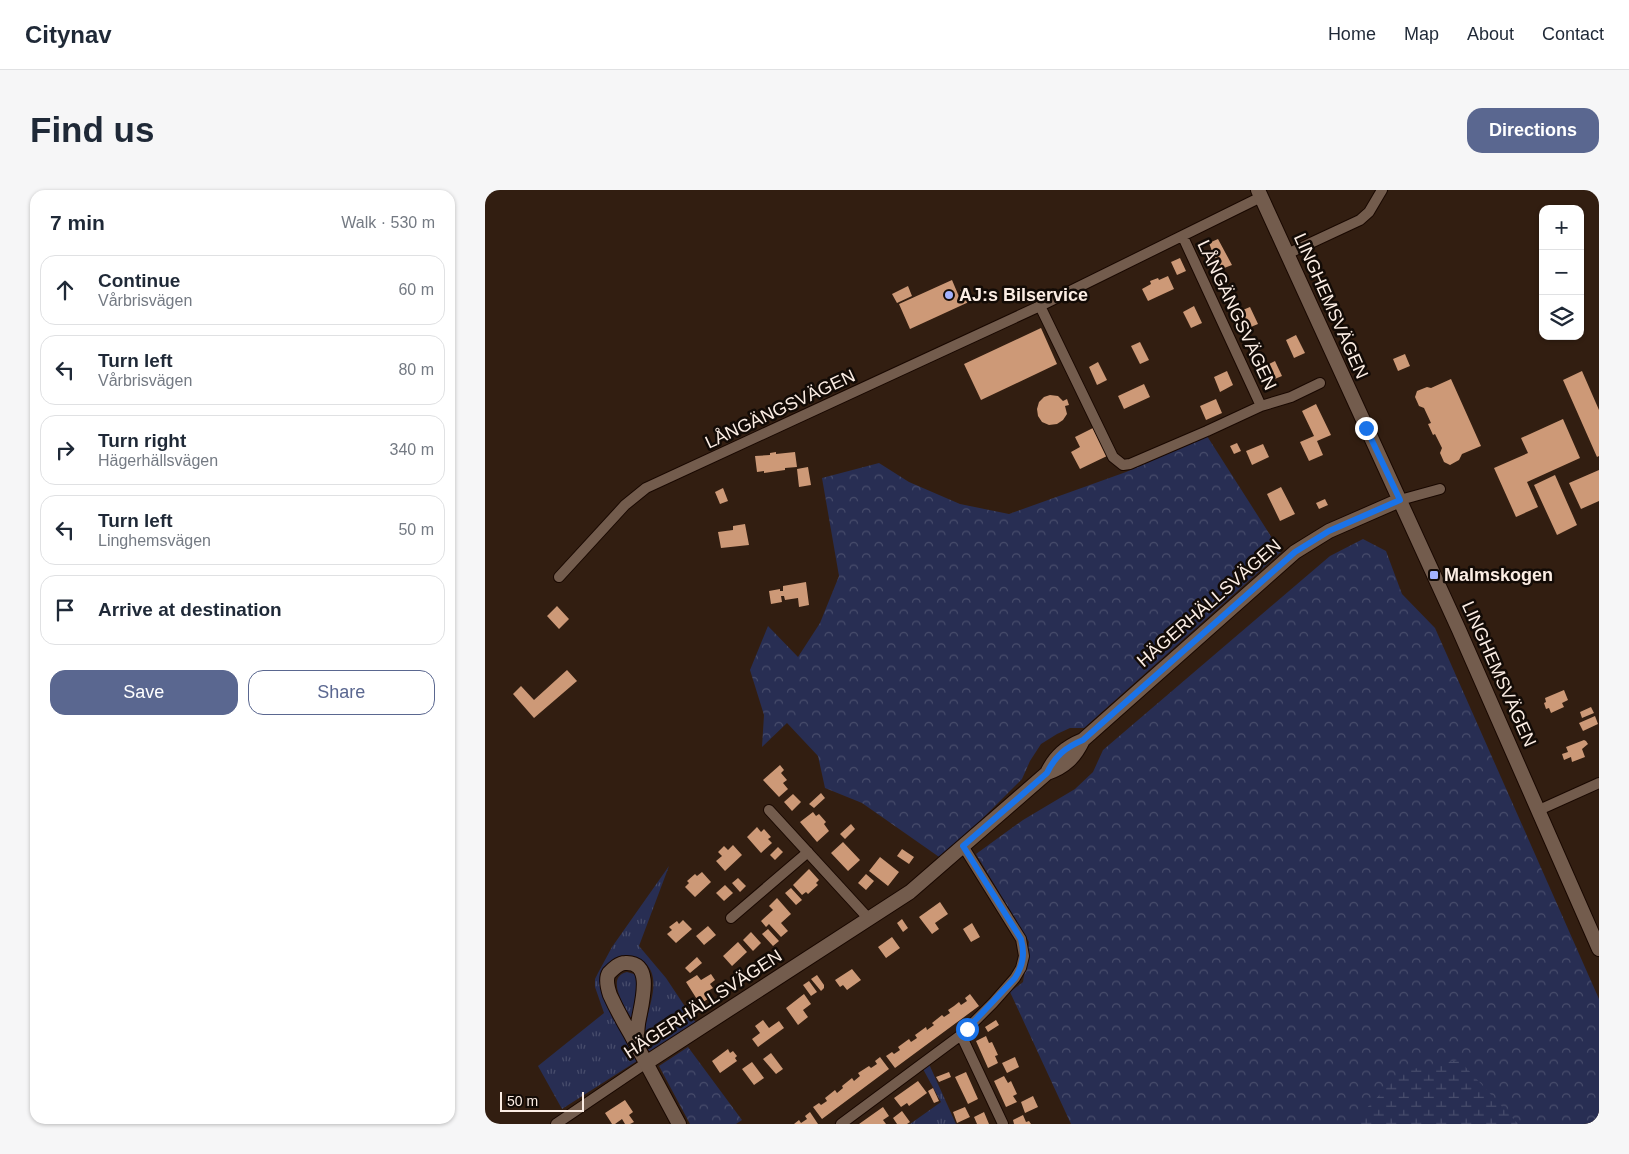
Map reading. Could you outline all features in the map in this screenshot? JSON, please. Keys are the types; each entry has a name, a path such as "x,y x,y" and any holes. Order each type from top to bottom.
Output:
{"street":[{"path":"1287,254 1360,220 1369,212 1381,190"},
{"name":"LINGHEMSVÄGEN","path":"1260,194 1400,500 1539,810 1599,950"},
{"name":"LÅNGÄNGSVÄGEN","path":"559,577 625,505 646,488 1040,306 1183,237 1260,194"},
{"name":"LÅNGÄNGSVÄGEN","path":"1183,237 1261,406"},
{"name":"LÅNGÄNGSVÄGEN","path":"1040,306 1113,457 1123,465 1130,464 1193,438 1261,406 1291,396 1320,383"},
{"path":"1400,500 1440,489"},
{"name":"HÄGERHÄLLSVÄGEN","path":"557,1124 646,1063 910,892 1047,773 1060,768 1076,754 1083,740 1295,552 1329,531 1400,500"},
{"path":"1539,810 1599,783"},
{"path":"769,810 869,919"},
{"path":"842,1124 961,1035 1015,978 1021,968 1024,956 1021,939 963,846"},
{"path":"731,918 807,852"},
{"path":"637,1047 637,1023 645,989 644,979 641,970 634,965 625,963 615,967 608,975 607,986 610,996 637,1047 679,1124"},
{"path":"961,1035 1003,1124"}],"green space":[{"path":"1207,436 1281,552 1084,728 1070,728 1041,744 1030,761 1022,779 942,859 862,803 825,788 818,756 787,723 762,747 764,715 750,670 768,626 798,657 820,623 839,576 822,478 879,463 909,482 960,504 1009,514 1126,472"},
{"path":"1363,539 1386,551 1402,594 1435,628 1599,999 1599,1124 1071,1124 1010,992 1023,982 1029,942 976,854 1023,820 1075,789 1093,772 1103,750 1330,556"},
{"path":"669,866 639,946 666,978 696,1023 652,1051 649,1051 645,1041 645,1030 653,993 651,970 643,961 636,957 625,956 613,959 606,967 637,1061 562,1109 538,1066 604,1013 595,987 595,979 612,947"},
{"path":"627,972 634,974 639,979 633,1021 622,1002 617,987 617,980 620,975"},
{"path":"688,1047 742,1120 736,1124 690,1124 659,1066"},
{"path":"1459,1060 1518,1124 1351,1124 1403,1071"},
{"path":"929,1064 956,1124 910,1124 941,1102 923,1069"}],"building":[{"path":"1218,239 1232,265 1219,270 1209,243"},
{"path":"1180,258 1186,271 1177,275 1171,262"},
{"path":"1168,276 1174,289 1148,301 1142,289 1151,284 1150,281"},
{"path":"952,280 960,299 964,297 960,290 965,288 971,301 910,329 899,304"},
{"path":"908,286 912,296 897,303 892,294"},
{"path":"1194,306 1202,323 1191,328 1183,312"},
{"path":"1250,307 1258,324 1246,329 1238,312"},
{"path":"1041,328 1057,364 981,400 964,364"},
{"path":"1296,335 1305,353 1294,358 1286,340"},
{"path":"1140,342 1149,360 1140,364 1131,346"},
{"path":"1405,354 1410,366 1398,371 1393,359"},
{"path":"1275,361 1282,376 1270,381 1263,367"},
{"path":"1098,362 1107,380 1097,385 1089,367"},
{"path":"1227,371 1233,385 1220,392 1214,377"},
{"path":"1582,371 1599,410 1599,456 1597,457 1563,380"},
{"path":"1451,379 1481,446 1462,454 1459,460 1450,465 1444,462 1440,453 1442,448 1428,424 1431,423 1424,408 1419,406 1415,397 1417,391 1427,387 1431,388"},
{"path":"1144,384 1150,397 1124,409 1118,396"},
{"path":"1050,395 1058,396 1063,401 1067,399 1069,405 1065,406 1067,414 1063,420 1057,424 1049,425 1042,422 1038,416 1037,409 1039,402 1044,397"},
{"path":"1216,399 1222,413 1206,420 1200,406"},
{"path":"1316,404 1331,435 1317,441 1323,455 1309,461 1300,442 1314,436 1302,411"},
{"path":"1563,419 1580,458 1527,482 1538,507 1516,517 1494,468 1528,453 1521,438"},
{"path":"1093,428 1107,456 1080,469 1071,452 1080,447 1075,437"},
{"path":"1237,443 1241,451 1234,454 1230,446"},
{"path":"1263,444 1269,457 1252,465 1246,451"},
{"path":"776,452 776,454 795,452 797,467 764,473 764,471 757,472 755,456 770,455 770,453"},
{"path":"808,467 811,485 799,487 797,469"},
{"path":"1599,470 1599,501 1581,509 1569,483"},
{"path":"1555,475 1577,525 1557,535 1534,485"},
{"path":"1281,487 1295,514 1280,521 1267,494"},
{"path":"723,488 728,501 720,504 715,492"},
{"path":"1325,499 1328,505 1319,509 1316,503"},
{"path":"745,524 749,545 721,548 718,532 733,530 733,526"},
{"path":"806,582 809,605 799,607 798,598 785,600 784,596 781,596 782,602 771,604 769,591 780,589 780,591 783,591 783,586"},
{"path":"557,606 569,619 559,629 547,616"},
{"path":"567,670 577,681 534,718 513,694 521,686 534,700"},
{"path":"1564,690 1568,700 1562,703 1564,707 1551,713 1549,708 1546,709 1545,698"},
{"path":"1591,707 1594,713 1582,718 1580,712"},
{"path":"1595,716 1598,724 1583,731 1579,723"},
{"path":"1584,740 1588,744 1582,749 1585,757 1572,762 1571,757 1564,760 1562,754 1568,752 1566,747"},
{"path":"780,765 784,770 781,773 787,780 783,783 788,789 779,797 763,780"},
{"path":"821,793 825,798 814,808 809,804"},
{"path":"793,794 801,802 792,811 784,802"},
{"path":"813,812 816,816 819,814 826,822 824,824 829,831 817,842 800,822"},
{"path":"851,824 855,829 845,839 840,834"},
{"path":"757,827 761,832 764,829 771,837 768,839 772,843 761,853 747,837"},
{"path":"843,842 860,860 848,871 831,853"},
{"path":"733,845 742,855 725,871 716,861 722,856 718,852 724,846 728,850"},
{"path":"778,847 783,852 775,860 770,855"},
{"path":"902,849 914,857 909,864 897,856"},
{"path":"880,857 899,872 888,886 869,871"},
{"path":"809,869 819,880 816,883 818,885 808,894 806,892 802,895 793,885"},
{"path":"702,872 711,882 695,897 685,887 689,883 687,881 695,874 697,876"},
{"path":"866,874 874,881 866,890 858,883"},
{"path":"738,878 746,886 740,892 732,883"},
{"path":"725,885 733,893 724,901 716,893"},
{"path":"791,888 802,900 796,905 785,893"},
{"path":"777,898 791,914 781,923 788,931 781,937 769,924 766,927 761,921 773,910 769,906"},
{"path":"940,902 948,914 935,923 939,929 932,934 919,917"},
{"path":"902,919 908,928 903,932 897,923"},
{"path":"683,920 692,929 676,943 667,934 672,930 669,927 677,921 679,924"},
{"path":"972,923 980,937 971,942 963,929"},
{"path":"708,926 716,935 704,945 696,936"},
{"path":"768,929 779,941 773,946 762,934"},
{"path":"751,932 761,943 753,951 743,940"},
{"path":"892,937 900,948 886,958 878,947"},
{"path":"738,942 747,952 732,966 723,956"},
{"path":"697,957 702,963 690,973 685,968"},
{"path":"852,969 861,980 847,990 843,985 840,987 835,980"},
{"path":"711,974 715,980 710,984 713,988 708,991 711,997 700,1004 686,982 697,975 701,980"},
{"path":"817,975 824,985 821,991 811,979"},
{"path":"809,981 817,992 811,996 803,985"},
{"path":"804,994 811,1004 803,1010 808,1017 798,1025 786,1008"},
{"path":"970,994 979,1006 895,1068 886,1056 900,1050 898,1047 909,1039 911,1042 917,1038 915,1035 926,1027 927,1030 934,1025 932,1023 942,1015 944,1017 950,1013 948,1010 959,1002 961,1005 967,1001 965,998"},
{"path":"763,1020 769,1028 779,1021 784,1028 758,1047 752,1039 760,1033 755,1026"},
{"path":"996,1020 999,1025 988,1032 985,1027"},
{"path":"986,1036 989,1043 992,1042 998,1055 995,1056 998,1063 988,1068 976,1041"},
{"path":"728,1049 730,1053 733,1051 737,1056 735,1058 737,1061 720,1073 712,1061"},
{"path":"771,1053 783,1069 776,1074 763,1059"},
{"path":"880,1057 889,1069 822,1119 813,1107 827,1101 825,1098 835,1090 837,1093 852,1078 854,1081 860,1076 858,1073 869,1066 871,1068 877,1064 875,1061"},
{"path":"1015,1057 1019,1067 1007,1073 1002,1063"},
{"path":"752,1062 764,1078 754,1085 742,1069"},
{"path":"949,1072 951,1077 939,1082 936,1077"},
{"path":"966,1072 978,1099 968,1104 955,1077"},
{"path":"1004,1076 1008,1083 1011,1081 1017,1094 1013,1096 1017,1102 1006,1107 994,1081"},
{"path":"918,1081 927,1093 909,1106 907,1103 901,1107 894,1098"},
{"path":"933,1088 939,1101 934,1103 928,1091"},
{"path":"1033,1096 1038,1107 1025,1113 1021,1102"},
{"path":"625,1100 633,1112 629,1115 634,1122 625,1124 622,1119 612,1124 605,1113"},
{"path":"883,1107 889,1116 883,1120 886,1124 859,1124"},
{"path":"965,1107 970,1117 957,1123 953,1112"},
{"path":"902,1111 910,1122 907,1124 897,1124 893,1118"},
{"path":"810,1112 818,1124 794,1124 799,1120 801,1123 807,1119 805,1116"},
{"path":"984,1112 989,1124 977,1124 974,1117"},
{"path":"1023,1115 1026,1122 1029,1121 1031,1124 1014,1124 1013,1120"}],"place":[{"name":"AJ:s Bilservice","path":"949,295"},
{"name":"Malmskogen","path":"1434,575"}],"route":[{"path":"967,1029 1015,978 1021,968 1024,956 1021,939 963,846 1047,773 1054,760 1070,745 1083,740 1295,552 1329,531 1400,500 1366,428"}]}
